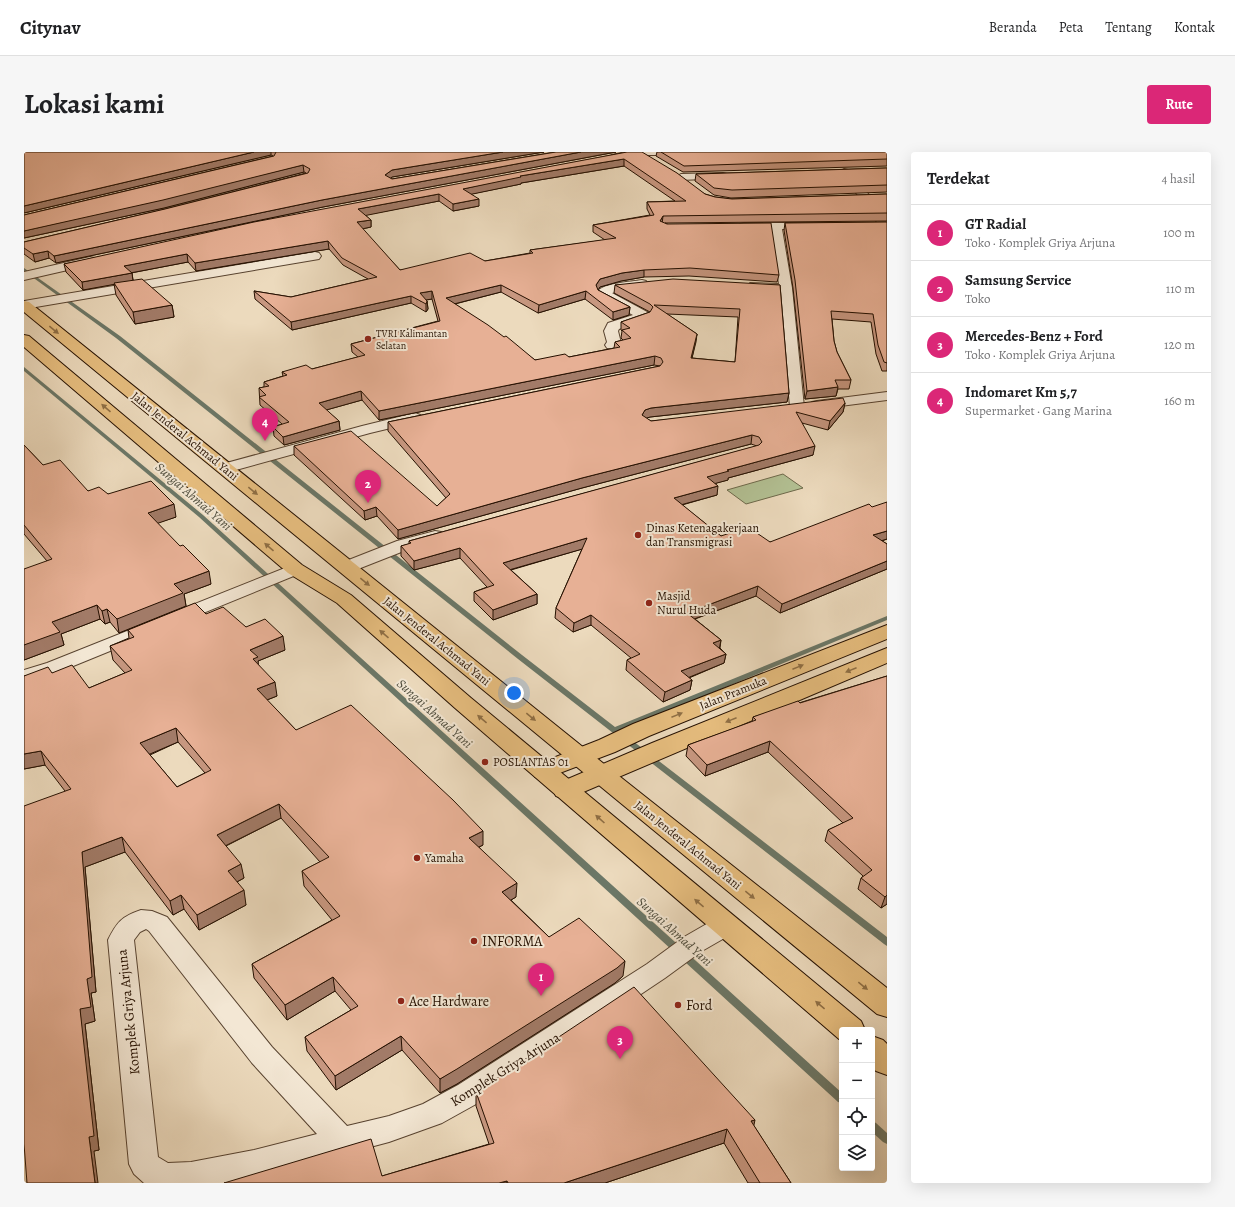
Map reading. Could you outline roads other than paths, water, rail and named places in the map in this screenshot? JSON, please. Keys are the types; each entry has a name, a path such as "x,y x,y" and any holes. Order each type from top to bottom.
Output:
{"main road":[{"name":"Jalan Jenderal Achmad Yani","path":"24,305 580,758 887,1005"},
{"path":"24,339 141,438 287,572 344,600 565,790 846,1027"},
{"path":"124,424 157,413"},
{"path":"141,438 172,426"},
{"name":"Jalan Pramuka","path":"544,771 580,758 641,730 887,631"},
{"name":"Jalan Pramuka","path":"565,790 660,748 887,655"},
{"path":"875,1052 887,1062"}],"street":[{"path":"640,152 660,164"},
{"path":"602,160 640,152 656,152"},
{"path":"858,171 840,172 865,197 886,227"},
{"path":"698,190 677,174 735,175"},
{"path":"850,198 880,196"},
{"path":"736,226 823,226"},
{"path":"776,226 786,288 797,407"},
{"path":"870,226 886,227"},
{"path":"24,305 315,256"},
{"path":"24,276 98,259"},
{"path":"612,345 614,343 611,331 613,326 644,316 606,296 603,292 610,289 653,282"},
{"path":"740,285 786,288"},
{"path":"782,409 887,396"},
{"path":"225,468 367,429 432,414"},
{"path":"347,567 403,545 449,532"},
{"path":"24,677 54,667 287,572"},
{"name":"Komplek Griya Arjuna","path":"342,1142 262,1055 158,924 151,919 140,920 131,925 125,931 121,940 144,1164 156,1174 168,1177 191,1176 254,1164 342,1142 388,1129 432,1114 474,1090 656,971 693,944 726,925"}],"waterway":[{"name":"Sungai Ahmad Yani","path":"24,269 118,337 614,730"},
{"name":"Sungai Ahmad Yani","path":"24,368 201,516 839,1096"},
{"path":"614,730 887,618"},
{"name":"Sungai Ahmad Yani","path":"614,730 887,942"},
{"name":"Sungai Ahmad Yani","path":"875,1129 887,1139"}],"place":[{"name":"TVRI Kalimantan Selatan","path":"368,339"},
{"name":"Indomaret Km 5,7","path":"265,441"},
{"name":"Samsung Service","path":"368,503"},
{"name":"Dinas Ketenagakerjaan dan Transmigrasi","path":"638,535"},
{"name":"Masjid Nurul Huda","path":"649,603"},
{"name":"POSLANTAS 01","path":"485,762"},
{"name":"Yamaha","path":"417,858"},
{"name":"INFORMA","path":"474,941"},
{"name":"GT Radial","path":"541,996"},
{"name":"Ace Hardware","path":"401,1001"},
{"name":"Ford","path":"678,1005"},
{"name":"Mercedes-Benz + Ford","path":"620,1059"}]}
